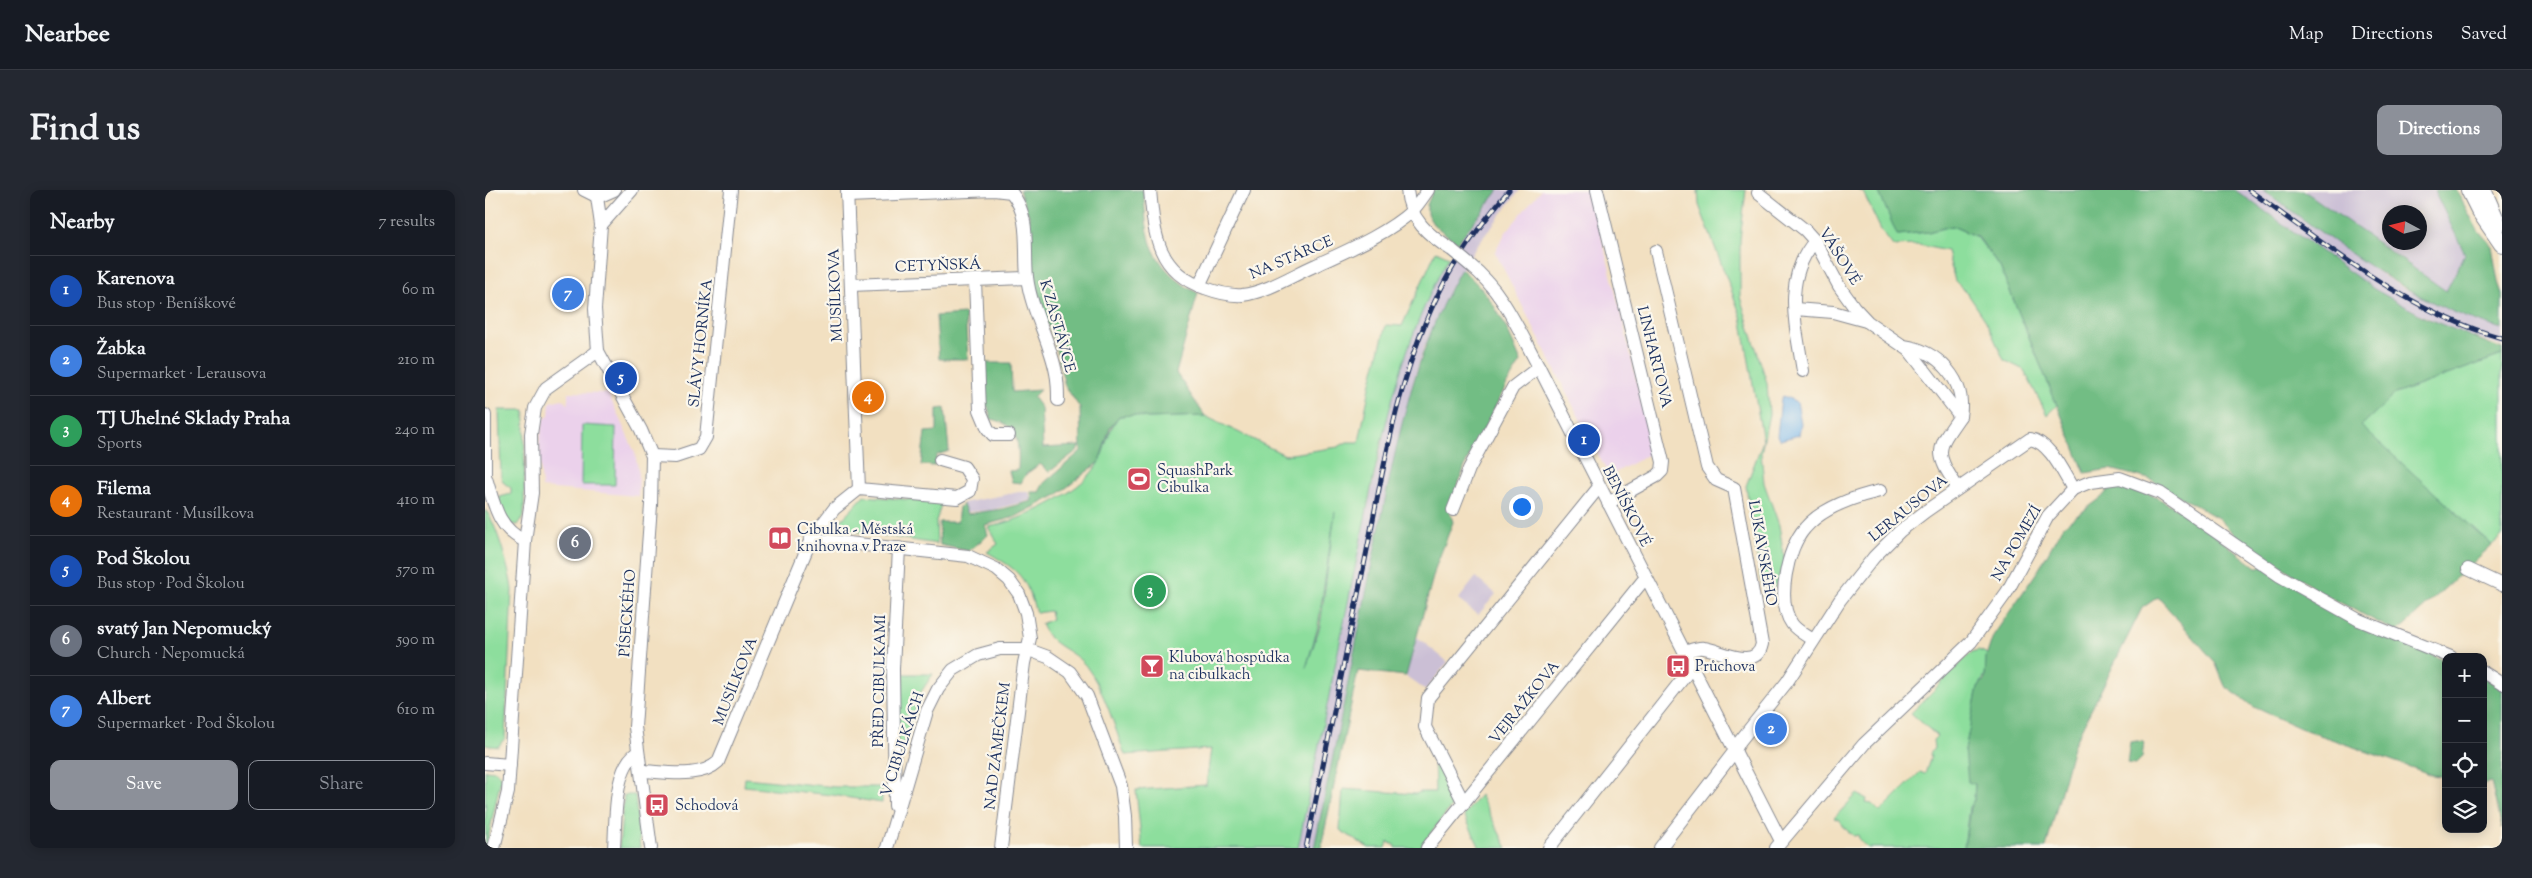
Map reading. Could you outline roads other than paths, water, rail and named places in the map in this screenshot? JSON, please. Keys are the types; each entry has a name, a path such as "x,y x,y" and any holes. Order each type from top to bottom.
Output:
{"street":[{"path":"584,190 597,194 614,190"},
{"path":"601,225 632,190"},
{"name":"SLÁVY HORNÍKA","path":"651,456 675,457 699,450 707,437 731,190"},
{"path":"847,193 994,190"},
{"name":"K ZASTÁVCE","path":"994,190 1011,192 1020,202 1024,218 1027,278 1032,305 1056,372 1058,400"},
{"name":"NA STÁRCE","path":"1150,190 1154,233 1162,254 1177,274 1199,286 1217,292 1242,295 1262,289 1363,243 1411,211 1429,190"},
{"path":"1199,286 1244,190"},
{"path":"1407,190 1411,211"},
{"name":"LINHARTOVA","path":"1597,190 1663,462 1662,471 1657,476 1608,503"},
{"path":"2469,190 2480,212 2502,244"},
{"path":"2483,190 2502,230"},
{"name":"MUSÍLKOVA","path":"642,771 696,772 713,768 719,762 811,539 834,509 859,489 847,193"},
{"name":"VÁŠOVÉ","path":"1758,193 1801,226 1815,242 1839,286 1868,322 1904,346 1927,371 1960,416"},
{"path":"494,848 508,792 525,541 532,492 531,434 535,408 546,388 598,351 595,309 601,225 597,194"},
{"name":"BENÍŠKOVÉ","path":"1411,211 1432,238 1452,250 1488,279 1502,299 1539,367 1685,652 1779,845"},
{"path":"1803,371 1795,309 1796,275 1805,252 1815,242"},
{"name":"LUKAVSKÉHO","path":"1656,251 1707,467 1716,480 1734,488 1762,644 1757,654 1748,659 1703,648 1685,652"},
{"name":"CETYŇSKÁ","path":"851,285 1027,278"},
{"path":"975,280 980,410 993,435 1009,436"},
{"name":"VÁŠOVÉ","path":"1795,309 1833,312 1868,322"},
{"name":"VÁŠOVÉ","path":"1904,346 1926,351 1949,371 1959,388 1960,416"},
{"name":"PÍSECKÉHO","path":"598,351 641,430 651,456 652,495 635,728 642,771"},
{"path":"1453,510 1469,469 1513,387 1539,367"},
{"path":"485,415 486,478 503,526 514,536 525,541"},
{"path":"1958,488 1947,473 1939,454 1942,442 1960,416"},
{"name":"LERAUSOVA","path":"1660,848 1787,682 1853,582 1874,557 1900,532 1958,488 2030,439 2038,440 2045,446 2073,489"},
{"path":"859,489 957,498 970,491 972,479 964,467 940,460"},
{"name":"NA POMEZÍ","path":"1779,845 1864,744 1971,642 2007,592 2048,516 2073,489 2089,482 2120,478 2160,493 2224,535 2280,576 2359,620 2442,653"},
{"path":"1464,803 1425,727 1428,698 1599,487"},
{"path":"1813,640 1800,632 1791,623 1787,614 1785,588 1787,561 1805,528 1821,515 1850,500 1880,491"},
{"name":"NAD ZÁMEČKEM","path":"811,539 969,556 996,569 1009,580 1019,594 1026,613 1030,638 1026,649 1001,848"},
{"name":"PŘED CIBULKAMI","path":"896,813 893,669 899,548"},
{"path":"2468,569 2502,585"},
{"name":"VEJRAŽKOVA","path":"1427,848 1645,577"},
{"name":"V CIBULKÁCH","path":"887,848 927,711 937,689 953,670 978,654 1000,649 1026,649 1047,657 1070,672 1087,696 1121,786 1125,816 1126,848"},
{"path":"1549,848 1692,666"},
{"path":"2487,675 2502,684"},
{"path":"614,848 622,773 629,757 638,752"},
{"path":"485,763 510,765"},
{"path":"642,771 651,848"}],"water":[{"path":"1783,396 1797,402 1801,423 1799,435 1780,440 1777,436 1781,399"}],"railway":[{"path":"1306,848 1393,423 1414,351 1444,283 1458,258 1509,190"},
{"path":"2249,190 2339,255 2401,294 2433,312 2502,338"}],"place":[{"name":"Albert","path":"568,294"},
{"name":"Pod Školou","path":"621,378"},
{"name":"Filema","path":"868,397"},
{"name":"Karenova","path":"1584,440"},
{"name":"SquashPark Cibulka","path":"1139,479"},
{"name":"Cibulka - Městská knihovna v Praze","path":"780,538"},
{"name":"svatý Jan Nepomucký","path":"575,543"},
{"name":"TJ Uhelné Sklady Praha","path":"1150,591"},
{"name":"Klubová hospůdka na cibulkach","path":"1152,666"},
{"name":"Průchova","path":"1678,666"},
{"name":"Žabka","path":"1771,729"},
{"name":"Schodová","path":"657,805"}]}
